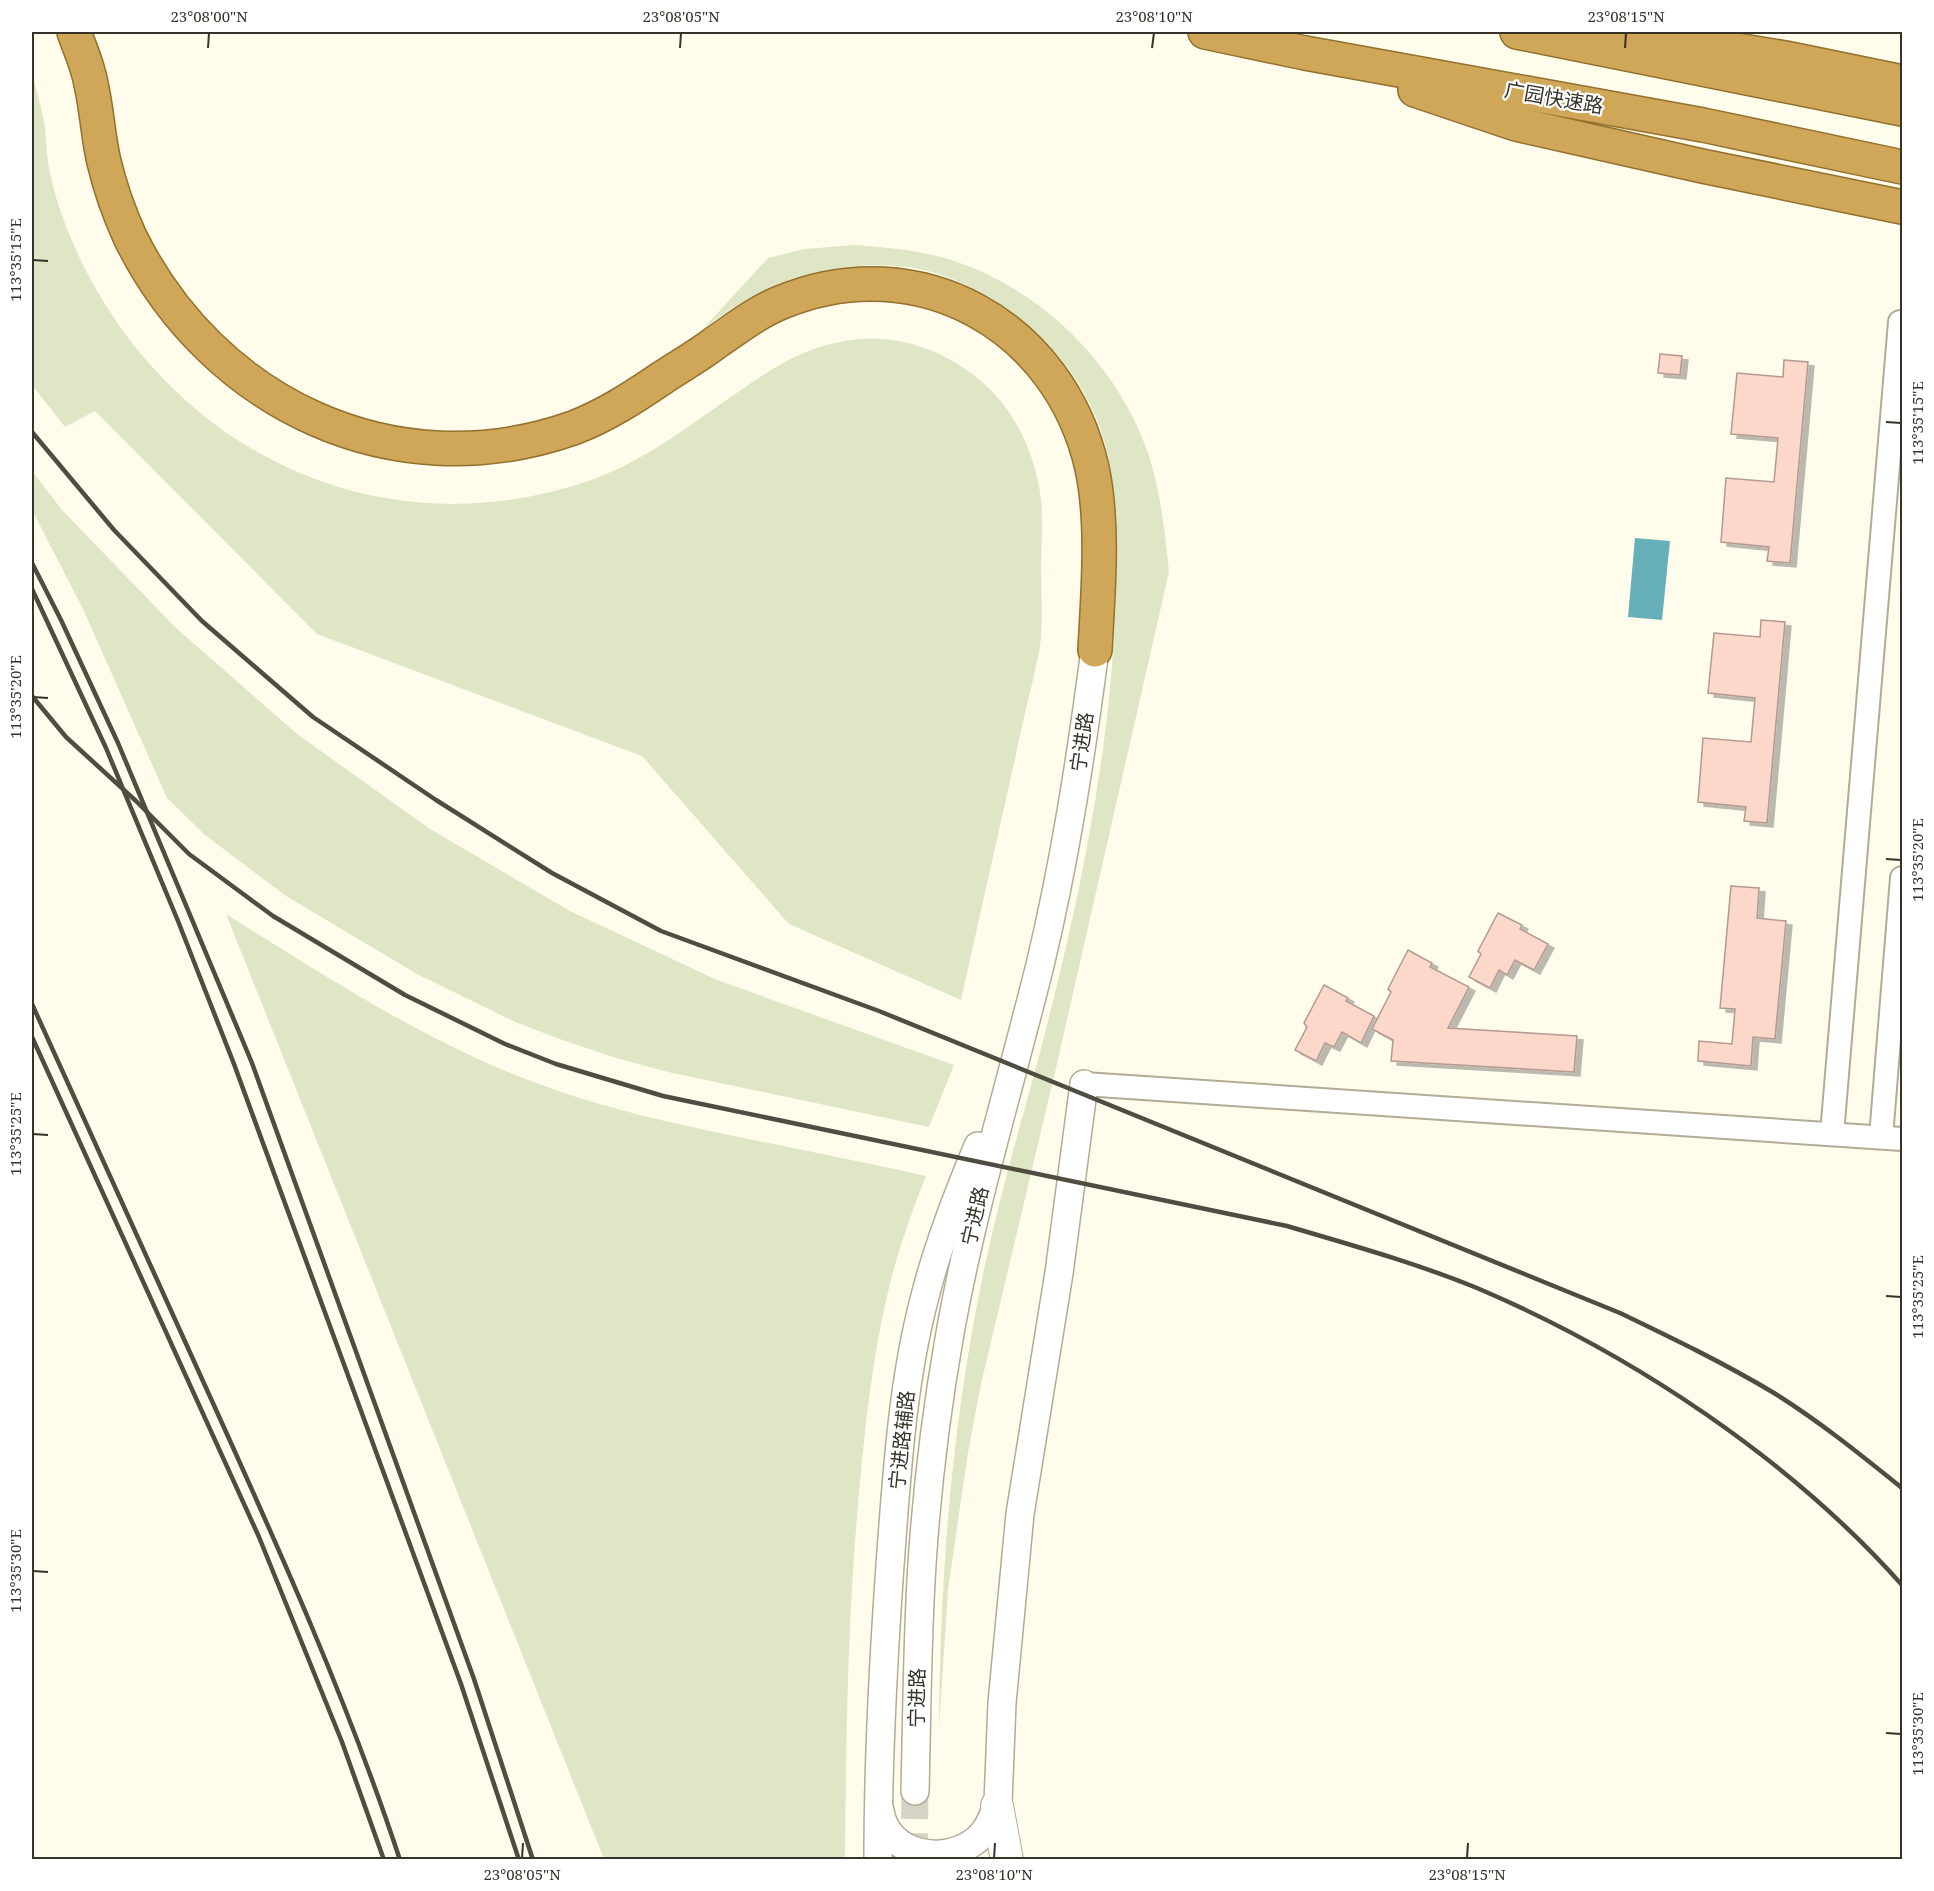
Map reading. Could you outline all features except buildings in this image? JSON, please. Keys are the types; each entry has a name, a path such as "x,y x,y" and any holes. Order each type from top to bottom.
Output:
{"highway":[{"path":"74,32 91,80 104,160 115,199 130,236 149,271 196,334 225,362 290,408 334,428 381,442 430,449 480,449 528,441 575,427 620,406 713,345 745,321 781,302 820,290 860,284 900,285 940,294 977,310 1011,333 1040,362 1064,395 1082,432 1093,471 1097,512 1095,650"},
{"name":"广园快速路","path":"1205,32 1305,53 1703,125 1902,167"},
{"path":"1517,32 1902,109"},
{"path":"1629,32 1785,58 1902,82"},
{"path":"1305,53 1516,124 1702,166 1902,207"}],"main road":[{"path":"997,1806 1007,1860"}],"street":[{"path":"1832,1134 1900,322 1902,323"},
{"name":"宁进路","path":"915,1791 922,1563 938,1412 964,1263 1060,874 1083,740 1095,650"},
{"path":"996,1860 1002,1703 1020,1514 1059,1273 1084,1084 1892,1138 1902,878"},
{"name":"宁进路辅路","path":"878,1860 881,1696 886,1610 910,1362 941,1239 1021,1039"},
{"path":"878,1801 881,1818 888,1833 900,1844 919,1853 939,1855 959,1851 976,1841 990,1825 997,1806"}],"green space":[{"path":"32,71 44,124 50,173 59,208 82,263 123,331 173,388 231,435 295,471 364,494 438,504 514,499 591,480 649,452 782,364 805,352 848,340 883,339 917,346 950,359 991,390 1020,430 1033,461 1039,487 1042,519 1040,647 961,1000 789,924 642,756 317,634 95,411 65,427 32,385"},
{"path":"854,245 925,253 982,272 1014,289 1072,334 1118,391 1136,423 1157,485 1169,572 981,1384 968,1452 948,1590 939,1729 945,1555 964,1384 990,1241 1057,985 1093,816 1102,759 1114,644 1115,504 1110,464 1099,425 1075,378 1060,357 1023,321 1003,306 957,281 913,268 888,266 839,268 815,272 762,291 735,306 702,330 768,258 805,249"},
{"path":"32,471 62,510 175,627 297,734 430,829 570,911 717,980 954,1065 929,1127 668,1072 565,1041 515,1022 417,974 286,896 205,835 167,798 83,609 32,510"},
{"path":"226,914 343,987 423,1032 465,1053 550,1088 623,1111 673,1123 926,1176 905,1234 883,1316 874,1363 862,1458 850,1623 845,1859 604,1859"}],"water":[{"path":"1635,538 1670,541 1662,620 1628,617"}],"tunnel":[{"path":"914,1860 915,1791"}],"railway":[{"path":"32,432 114,530 202,621 313,717 436,800 552,873 661,931 879,1011 1620,1313 1717,1361 1774,1393 1823,1427 1902,1488"},
{"path":"32,563 118,743 252,1063 474,1679 533,1860"},
{"path":"32,589 106,748 234,1064 461,1684 519,1860"},
{"path":"32,696 66,737 136,801 189,854 273,916 405,995 505,1044 556,1064 663,1096 1287,1226 1431,1270 1477,1288 1593,1345 1706,1414 1810,1495 1858,1539 1902,1585"},
{"path":"32,1004 288,1570 336,1685 400,1860"},
{"path":"32,1037 259,1537 342,1742 384,1860"}]}
